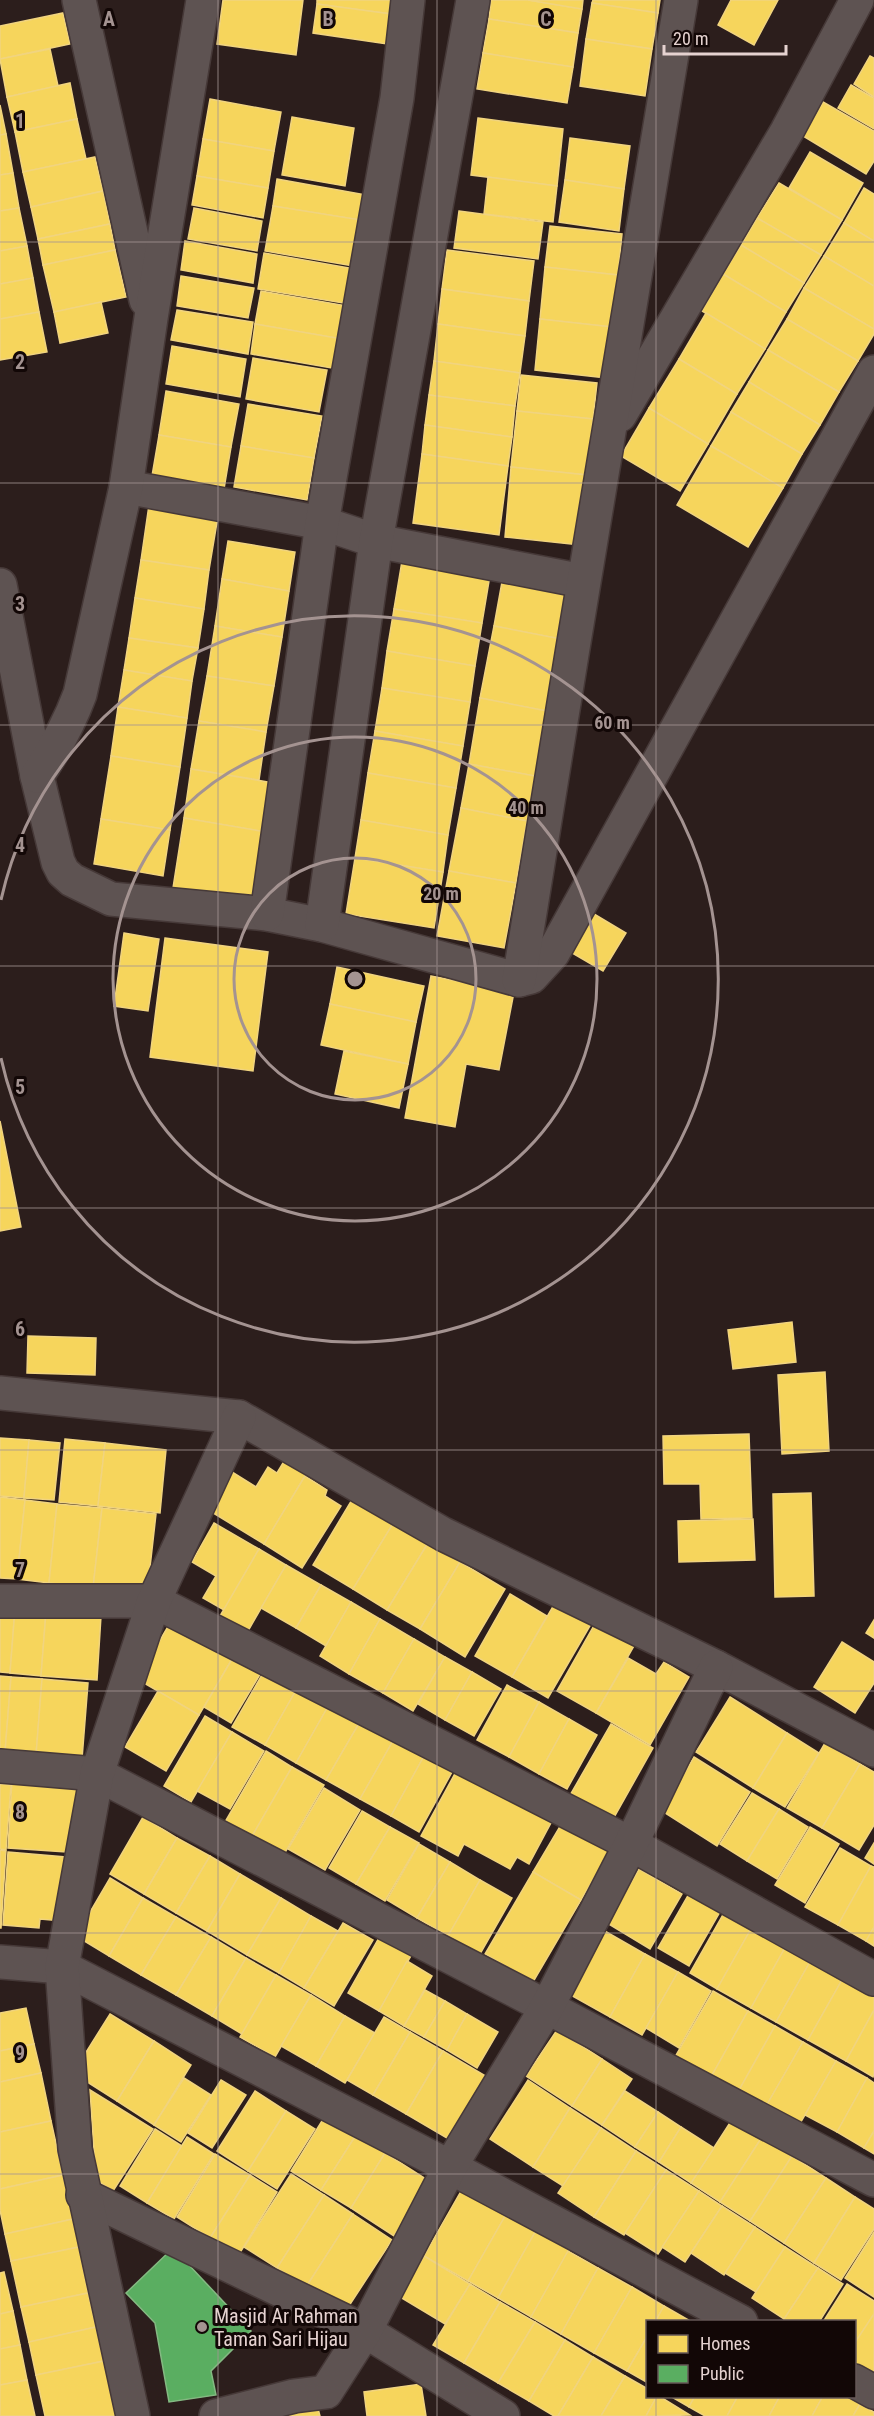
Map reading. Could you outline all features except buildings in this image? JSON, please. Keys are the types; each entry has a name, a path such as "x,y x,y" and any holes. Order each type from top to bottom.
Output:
{"street":[{"path":"79,0 151,318"},
{"path":"38,776 57,747 80,694 126,487 203,0"},
{"path":"267,914 322,523 397,98 408,0"},
{"path":"322,925 376,541 473,0"},
{"path":"519,980 583,581 681,0"},
{"path":"610,431 787,131 857,0"},
{"path":"0,585 38,776 58,862 63,872 72,880 111,899 267,914 322,925 519,980 531,977 553,953 874,372"},
{"path":"126,487 322,523 376,541 583,581"},
{"path":"0,1393 239,1417 443,1534 716,1667 874,1750"},
{"path":"133,2416 75,2150 62,1966 98,1774 154,1601 239,1417"},
{"path":"0,1601 154,1601 631,1844 874,1979"},
{"path":"216,2416 294,2396 328,2404 450,2167 547,2007 631,1844 716,1667"},
{"path":"0,1766 98,1774 874,2180"},
{"path":"0,1962 62,1966 450,2167 737,2320"},
{"path":"84,2195 364,2331 503,2416"},
{"path":"856,2382 874,2392"}],"place":[{"name":"Masjid Ar Rahman Taman Sari Hijau","path":"202,2327"}]}
